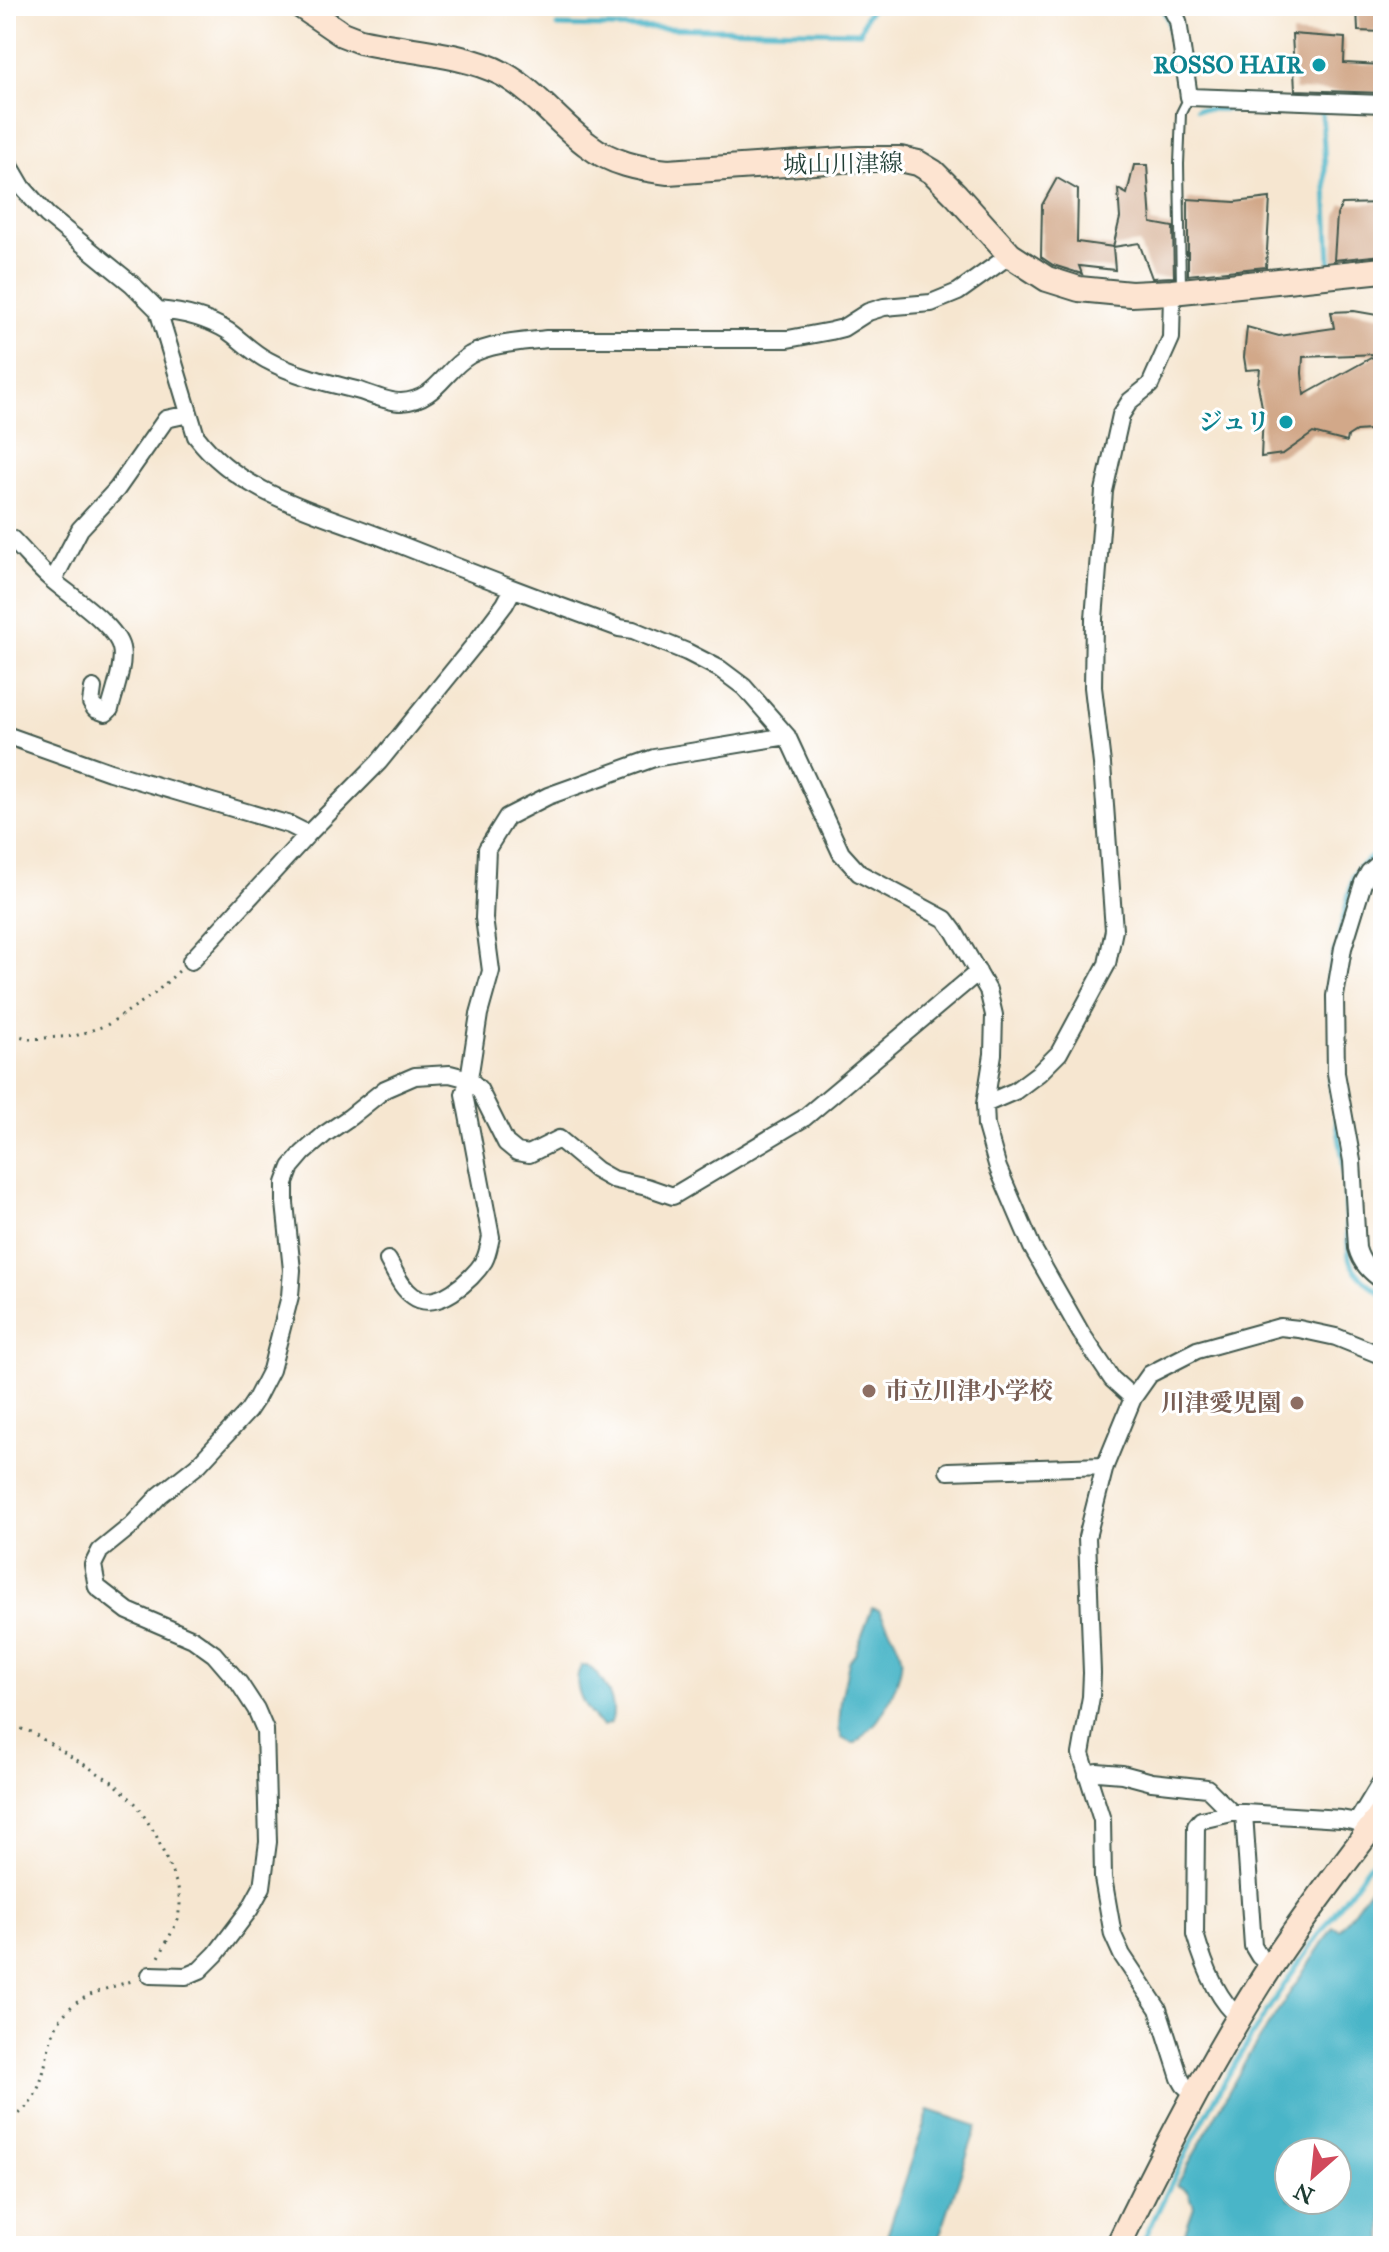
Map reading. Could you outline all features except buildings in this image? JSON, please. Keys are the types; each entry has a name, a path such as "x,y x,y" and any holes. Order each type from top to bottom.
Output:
{"main road":[{"name":"城山川津線","path":"301,6 342,34 360,41 485,65 507,76 534,96 589,146 640,169 668,172 858,159 900,159 918,163 933,172 1010,255 1047,279 1079,289 1131,294 1176,292 1383,270"},
{"path":"1118,2246 1156,2167 1239,2017 1362,1827 1383,1812"}],"street":[{"path":"1170,6 1178,21 1189,97 1383,104"},
{"path":"8,167 47,215 132,284 158,310 196,436 209,453 240,477 283,500 394,541 410,550 687,652 720,669 744,687 787,736 841,853 859,873 945,919 988,990 994,1015 993,1054 985,1104 986,1126 998,1168 1032,1247 1081,1333 1112,1379 1133,1398"},
{"path":"158,310 174,311 225,329 266,360 302,376 398,402 419,399 432,392 457,364 476,352 524,341 788,339 831,331 884,307 931,303 958,292 1010,255"},
{"path":"985,1104 1015,1091 1059,1053 1107,964 1114,930 1093,687 1094,619 1104,491 1121,415 1130,401 1150,385 1171,338 1176,292"},
{"path":"51,579 80,529 117,489 166,419 189,414"},
{"path":"6,542 12,539 51,579 87,606 117,639 122,659 110,709 106,713 95,709 91,703 93,688"},
{"path":"191,961 379,762 474,645 513,589"},
{"path":"6,735 110,772 290,825 308,834"},
{"path":"388,1260 414,1298 431,1301 454,1292 474,1275 486,1257 491,1237 464,1094 479,1014 491,971 484,918 487,849 507,817 548,796 654,758 787,736"},
{"path":"1383,860 1369,872 1363,883 1343,948 1335,996 1336,1073 1352,1161 1357,1248 1360,1259 1383,1281"},
{"path":"150,1975 186,1976 200,1970 250,1909 262,1887 268,1842 265,1730 239,1683 214,1654 193,1639 128,1611 97,1587 93,1565 100,1551 132,1525 160,1495 199,1464 256,1399 271,1370 290,1296 292,1270 285,1183 291,1167 325,1134 385,1089 415,1076 450,1074 469,1079 479,1089 506,1143 517,1152 529,1154 559,1139 596,1170 612,1179 673,1196 804,1118 978,972"},
{"path":"1195,2095 1180,2078 1158,2009 1122,1955 1113,1935 1103,1878 1102,1820 1081,1754 1092,1673 1087,1537 1105,1466 1133,1398 1150,1374 1197,1350 1280,1327 1336,1337 1383,1356"},
{"path":"948,1471 1105,1466"},
{"path":"1087,1775 1097,1772 1122,1774 1152,1782 1207,1788 1238,1813 1253,1946 1271,1967"},
{"path":"1239,2017 1226,2007 1195,1934 1196,1826 1201,1820 1238,1813 1341,1819 1362,1827 1383,1779"}],"lane":[{"path":"1176,292 1181,113 1189,97"}],"path":[{"path":"6,1032 30,1039 75,1036 107,1025 154,994 191,961"},
{"path":"6,1724 31,1732 114,1783 137,1805 156,1835 178,1887 180,1904 178,1920 150,1975 91,1995 68,2008 54,2027 38,2091 17,2116 6,2123"}],"water":[{"path":"872,1608 879,1610 897,1644 901,1656 900,1670 876,1723 856,1743 851,1743 842,1738 839,1728 841,1700 849,1662"},
{"path":"582,1665 593,1670 608,1692 613,1708 610,1724 603,1726 597,1721 581,1698 577,1681"},
{"path":"1383,1870 1383,2246 1180,2246 1194,2206 1188,2191 1177,2185 1249,2055 1333,1927 1340,1930"},
{"path":"929,2110 977,2126 936,2246 909,2246 886,2238"}],"waterway":[{"path":"557,26 860,32 874,6"},
{"path":"1161,6 1168,20 1177,83"},
{"path":"1197,109 1322,111 1330,261 1333,265"},
{"path":"1383,458 1383,502"},
{"path":"1338,940 1353,877 1358,868 1383,848"},
{"path":"1327,998 1335,949"},
{"path":"1330,1080 1343,1160 1349,1258 1358,1274 1383,1295"},
{"path":"1141,2246 1200,2127 1255,2030 1308,1950 1383,1847"}],"place":[{"name":"ROSSO HAIR","path":"1319,65"},
{"name":"ジュリ","path":"1286,422"},
{"name":"市立川津小学校","path":"869,1391"},
{"name":"川津愛児園","path":"1297,1403"}]}
